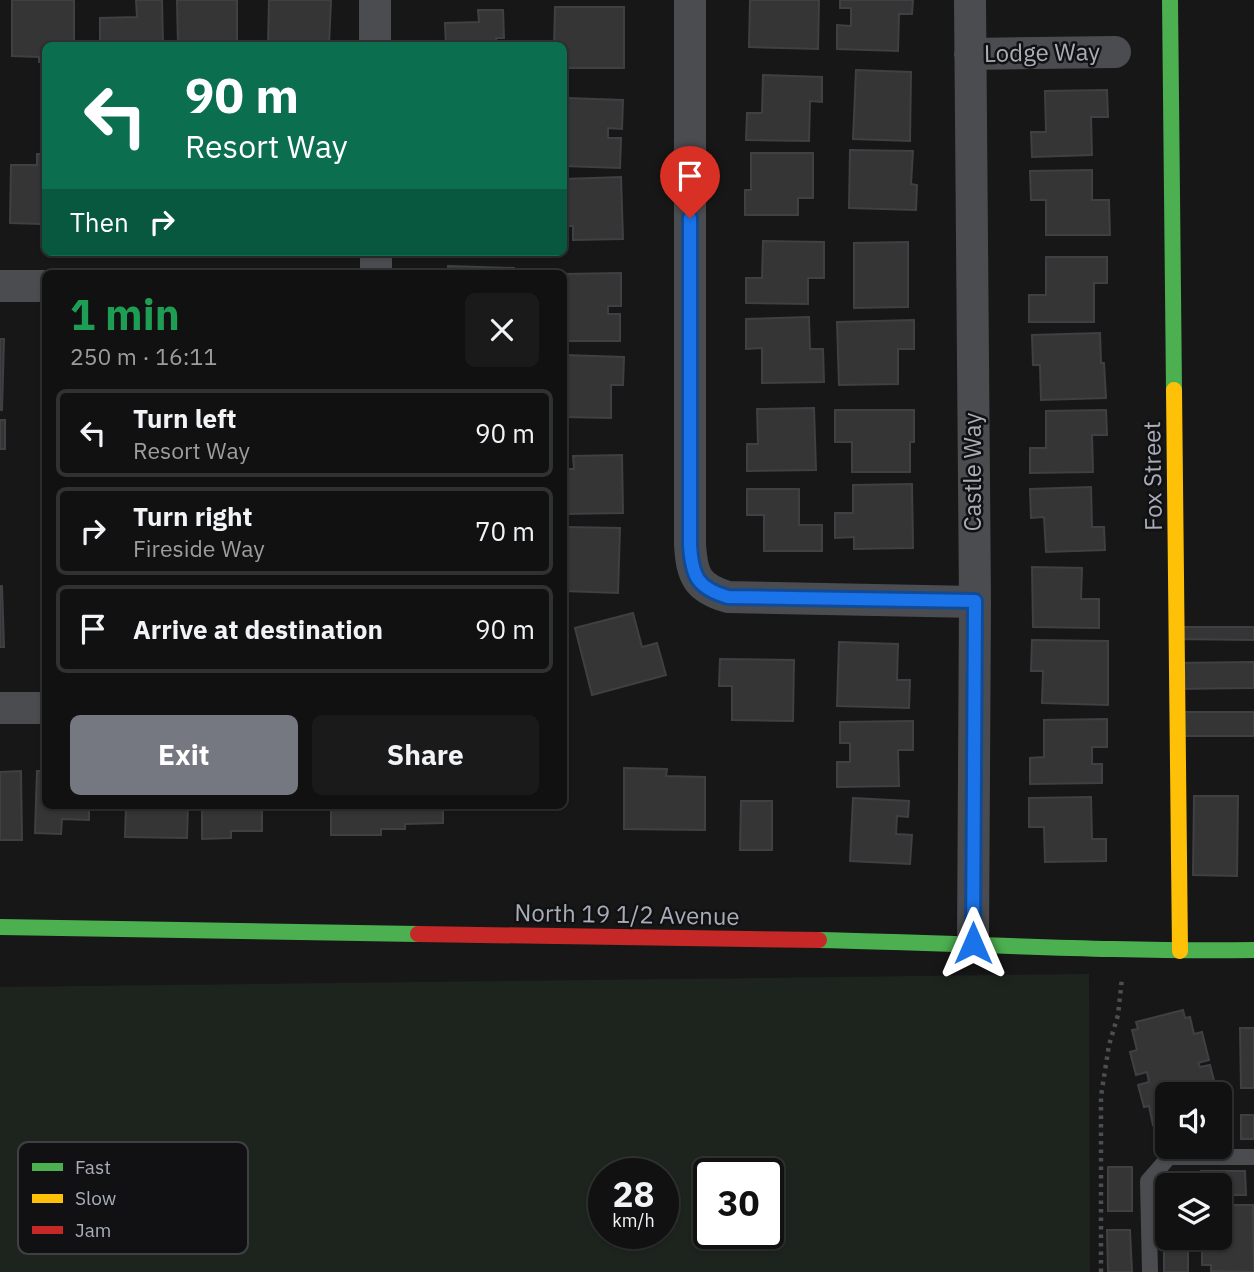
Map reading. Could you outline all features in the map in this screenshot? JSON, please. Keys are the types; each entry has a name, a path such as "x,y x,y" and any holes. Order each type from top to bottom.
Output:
{"main road":[{"name":"Fox Street","path":"1170,0 1180,951"},
{"name":"North 19 1/2 Avenue","path":"0,927 973,943 1180,951 1254,950"}],"street":[{"path":"375,0 375,42"},
{"path":"690,0 690,545 692,565 699,583 712,592 728,597 975,601"},
{"name":"Castle Way","path":"970,0 975,601 973,943"},
{"name":"Lodge Way","path":"970,54 1115,52"},
{"path":"0,286 42,286"},
{"path":"0,708 42,708"}],"lane":[{"path":"1150,1272 1148,1181 1169,1157 1254,1157"}],"path":[{"path":"1101,1272 1101,1096 1109,1045 1118,1015 1122,984 1122,949"}],"shaded area":[{"path":"1089,974 1090,1272 0,1272 0,987"}],"building":[{"path":"12,0 74,0 74,42 42,42 42,62 39,62 39,57 12,56"},
{"path":"136,0 162,0 163,42 100,42 100,18 137,17"},
{"path":"177,0 237,0 237,42 178,42"},
{"path":"269,0 331,0 329,42 268,42"},
{"path":"750,0 819,0 818,49 749,47"},
{"path":"840,0 913,0 912,14 899,14 898,51 837,49 837,25 851,26 851,8 840,8"},
{"path":"555,7 624,7 624,68 567,68 567,42 554,42"},
{"path":"478,10 503,10 504,38 496,38 496,42 446,42 445,23 479,22"},
{"path":"856,70 911,72 910,141 853,139"},
{"path":"763,75 822,77 822,102 810,101 809,141 746,140 747,113 762,113"},
{"path":"1107,90 1108,117 1091,117 1092,155 1032,157 1031,132 1046,132 1045,91"},
{"path":"567,98 623,100 622,129 608,128 608,138 621,138 620,168 567,166"},
{"path":"850,150 913,151 911,184 917,185 916,210 849,208"},
{"path":"751,153 813,153 813,198 798,198 798,215 745,215 745,190 751,190"},
{"path":"37,154 42,154 41,224 10,223 11,165 37,165"},
{"path":"1092,170 1092,200 1109,200 1110,235 1046,235 1046,200 1031,200 1030,171"},
{"path":"621,177 623,239 573,240 573,226 567,226 567,179"},
{"path":"763,241 824,242 824,278 808,278 808,304 746,303 746,278 762,278"},
{"path":"908,242 908,307 854,308 854,243"},
{"path":"1046,257 1107,257 1107,283 1094,283 1094,322 1029,322 1029,295 1046,295"},
{"path":"448,266 514,268 514,270 448,270"},
{"path":"621,273 621,306 608,306 608,314 620,314 620,341 567,341 567,274"},
{"path":"809,317 810,349 823,349 824,382 762,383 762,348 746,349 746,319"},
{"path":"914,320 914,349 898,349 898,384 839,385 837,322"},
{"path":"1100,333 1106,398 1041,400 1040,365 1033,365 1032,335"},
{"path":"0,339 4,339 2,410 0,410"},
{"path":"567,355 624,357 623,385 611,385 611,418 567,417"},
{"path":"814,408 816,470 747,471 747,444 758,444 757,409"},
{"path":"835,410 914,410 910,472 852,472 852,442 835,442"},
{"path":"1106,410 1107,435 1092,435 1093,472 1030,473 1030,448 1046,448 1046,411"},
{"path":"0,420 5,420 5,449 0,449"},
{"path":"622,455 623,513 567,514 567,469 574,469 573,456"},
{"path":"912,484 913,548 854,549 854,537 835,538 835,513 853,513 853,485"},
{"path":"1091,487 1092,527 1104,527 1105,550 1046,552 1044,517 1031,518 1030,489"},
{"path":"747,489 799,489 799,525 822,525 822,551 764,551 764,515 747,515"},
{"path":"567,527 620,528 618,593 567,591"},
{"path":"1032,567 1082,568 1081,599 1099,599 1099,628 1033,627"},
{"path":"2,586 4,647 0,647"},
{"path":"633,613 642,647 657,643 666,675 592,695 575,628"},
{"path":"1173,627 1254,627 1254,640 1173,639"},
{"path":"1032,640 1108,641 1108,705 1042,703 1043,671 1031,671"},
{"path":"839,642 898,644 897,680 910,680 909,708 837,706"},
{"path":"720,659 794,660 793,721 732,720 732,686 719,686"},
{"path":"1254,662 1254,688 1172,689 1172,663"},
{"path":"1173,712 1254,712 1254,736 1173,736"},
{"path":"1107,719 1107,747 1092,747 1092,764 1102,764 1102,783 1030,784 1030,758 1044,757 1044,720"},
{"path":"913,721 913,750 898,750 899,786 837,787 837,762 850,762 850,743 840,743 840,722"},
{"path":"624,768 667,769 666,776 705,777 705,830 624,829"},
{"path":"21,771 22,840 0,840 0,772"},
{"path":"37,771 42,771 42,809 89,809 89,820 62,819 61,834 35,833"},
{"path":"1194,796 1238,796 1237,876 1193,875"},
{"path":"1091,797 1092,839 1106,839 1106,861 1045,862 1044,827 1029,827 1029,798"},
{"path":"853,798 909,801 908,817 897,816 896,834 912,835 910,864 850,861"},
{"path":"741,801 772,801 772,850 740,850"},
{"path":"126,809 188,809 187,838 125,837"},
{"path":"202,809 262,809 262,831 231,831 231,838 202,839"},
{"path":"331,809 443,809 443,823 405,824 405,829 381,829 381,835 331,835"},
{"path":"1183,1010 1185,1018 1190,1017 1194,1034 1202,1032 1209,1060 1198,1063 1200,1067 1210,1065 1214,1082 1155,1082 1155,1125 1149,1106 1144,1107 1138,1085 1149,1082 1147,1072 1136,1075 1130,1052 1137,1050 1132,1030 1138,1029 1136,1022"},
{"path":"1240,1028 1254,1028 1254,1088 1241,1088"},
{"path":"1241,1115 1254,1115 1254,1139 1241,1139"},
{"path":"1108,1167 1132,1167 1132,1211 1108,1211"},
{"path":"1245,1171 1246,1195 1232,1195 1232,1173 1201,1173"},
{"path":"1232,1205 1253,1205 1254,1272 1211,1271 1211,1265 1202,1265 1202,1250 1232,1250"},
{"path":"1107,1230 1130,1230 1132,1272 1108,1272"},
{"path":"1164,1250 1188,1250 1188,1272 1164,1272"}],"traffic: fast":[{"path":"1170,0 1174,390"},
{"path":"0,927 418,934"},
{"path":"819,940 1091,949 1254,950"}],"traffic: slow":[{"path":"1174,390 1180,951"}],"traffic: jam":[{"path":"418,934 819,940"}],"route":[{"path":"690,218 690,545 692,565 699,583 712,592 728,597 975,601 973,943"}]}
